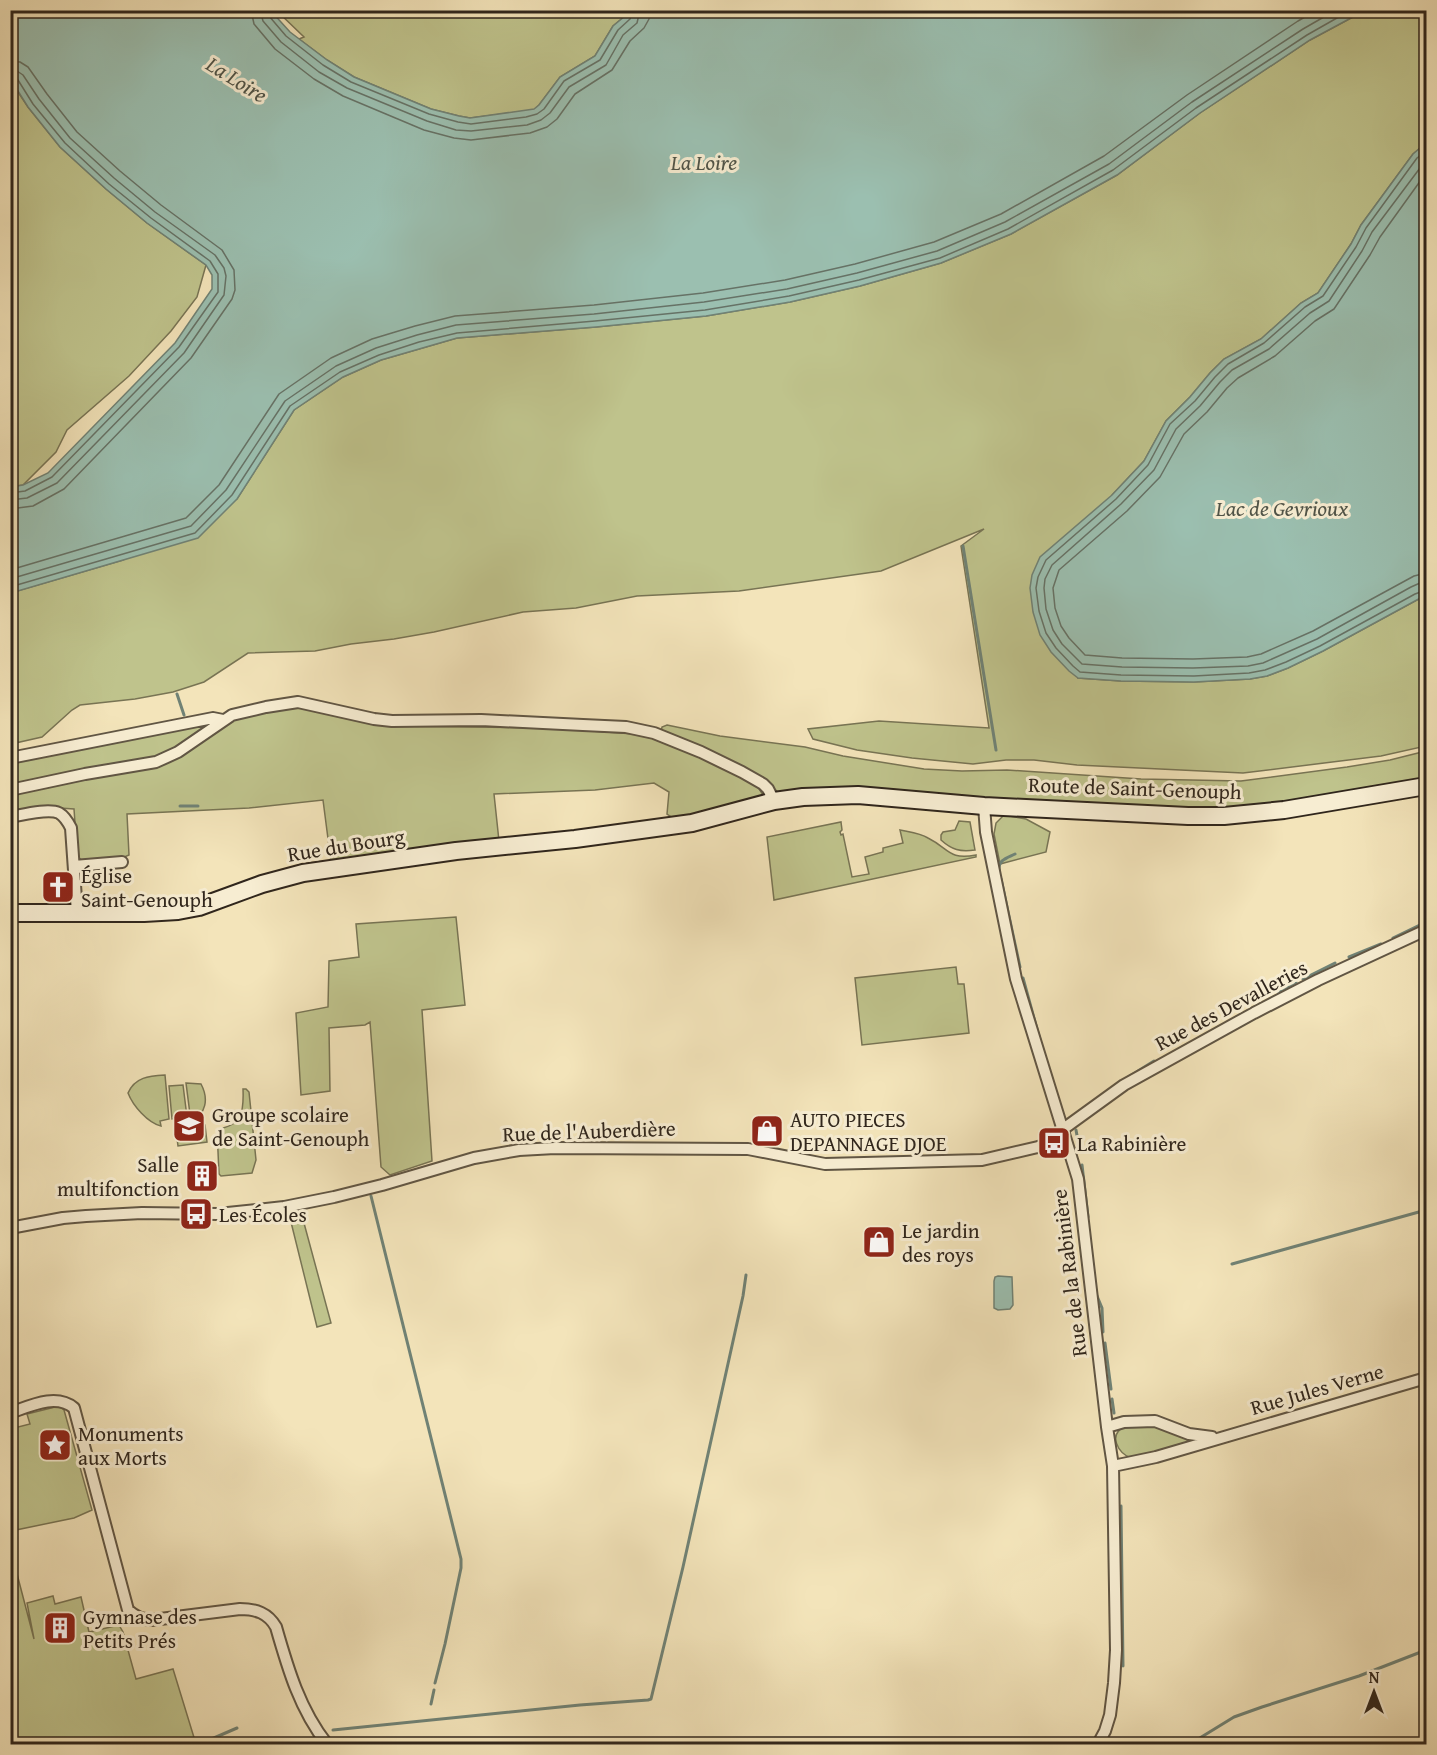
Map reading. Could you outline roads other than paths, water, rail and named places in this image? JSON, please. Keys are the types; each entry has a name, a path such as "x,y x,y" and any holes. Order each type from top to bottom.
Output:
{"street":[{"path":"10,790 156,762 178,752 223,720 243,712 298,702 374,719 481,720 626,727 654,733 723,762 763,784 774,801"},
{"path":"10,758 213,718 223,720"},
{"name":"Route de Saint-Genouph","path":"774,801 858,795 984,806 1224,816 1284,810 1426,786"},
{"name":"Rue du Bourg","path":"10,913 178,911 199,907 262,884 303,873 456,851 575,839 692,823 774,801"},
{"name":"Rue de la Rabinière","path":"984,806 986,832 1017,979 1078,1179 1113,1466 1116,1650 1108,1724 1098,1744"},
{"path":"10,817 42,812 59,813 66,819 70,828 77,913"},
{"path":"74,866 122,862"},
{"name":"Rue des Devalleries","path":"1063,1133 1066,1127 1124,1085 1271,1004 1426,930"},
{"name":"Rue de l'Auberdière","path":"10,1228 86,1216 142,1213 218,1214 284,1207 372,1188 474,1158 519,1150 555,1148 748,1149 825,1164 982,1160 1038,1147 1063,1133"},
{"name":"Rue Jules Verne","path":"1113,1466 1156,1457 1426,1378"},
{"path":"10,1413 54,1400 66,1402 74,1408 128,1611 135,1617 152,1620 240,1609 251,1609 267,1615 276,1627 297,1692 323,1744"},
{"name":"Rue Jules Verne","path":"1107,1426 1124,1422 1155,1421 1189,1434 1218,1438"}],"water":[{"name":"La Loire","path":"11,10 271,11 290,32 354,77 431,109 470,118 534,109 560,77 595,56 613,26 628,11 1364,11 1310,40 1200,113 1117,175 1011,234 941,263 860,286 790,302 706,316 457,338 381,360 343,377 294,410 237,499 198,538 11,593 11,487 23,485 48,473 175,343 212,289 212,275 206,265 147,223 60,147 28,107 11,80"},
{"name":"Lac de Gevrioux","path":"1426,143 1426,595 1323,651 1267,676 1194,682 1078,678 1051,652 1040,635 1033,612 1030,588 1032,575 1040,557 1112,495 1144,461 1166,421 1224,359 1261,339 1301,303 1318,293 1361,225 1413,154"},
{"path":"998,1276 1012,1277 1013,1305 1010,1309 994,1308 994,1281"}],"waterway":[{"path":"963,546 996,750"},
{"path":"177,694 184,715"},
{"path":"180,806 198,806"},
{"path":"999,870 1002,862 1015,854"},
{"path":"1001,879 1020,967"},
{"path":"1393,938 1426,922"},
{"path":"1349,957 1381,944"},
{"path":"1303,979 1335,963"},
{"path":"1023,978 1040,1040"},
{"path":"1278,992 1296,982"},
{"path":"1130,1076 1154,1061"},
{"path":"1076,1130 1078,1141"},
{"path":"1082,1165 1088,1217"},
{"path":"371,1196 461,1559 461,1568 435,1683"},
{"path":"1232,1264 1426,1210"},
{"path":"333,1730 651,1699 683,1567 746,1275"},
{"path":"1097,1296 1102,1308 1103,1332"},
{"path":"1105,1343 1111,1389"},
{"path":"1112,1399 1114,1413"},
{"path":"1121,1506 1123,1666"},
{"path":"1190,1744 1234,1717 1359,1676 1426,1650"},
{"path":"431,1704 434,1690"},
{"path":"200,1744 237,1728"}],"place":[{"name":"Église Saint-Genouph","path":"58,887"},
{"name":"Groupe scolaire de Saint-Genouph","path":"189,1126"},
{"name":"AUTO PIECES DEPANNAGE DJOE","path":"767,1131"},
{"name":"La Rabinière","path":"1054,1143"},
{"name":"Salle multifonction","path":"202,1176"},
{"name":"Les Écoles","path":"196,1214"},
{"name":"Le jardin des roys","path":"879,1242"},
{"name":"Monuments aux Morts","path":"55,1445"},
{"name":"Gymnase des Petits Prés","path":"60,1628"}]}
